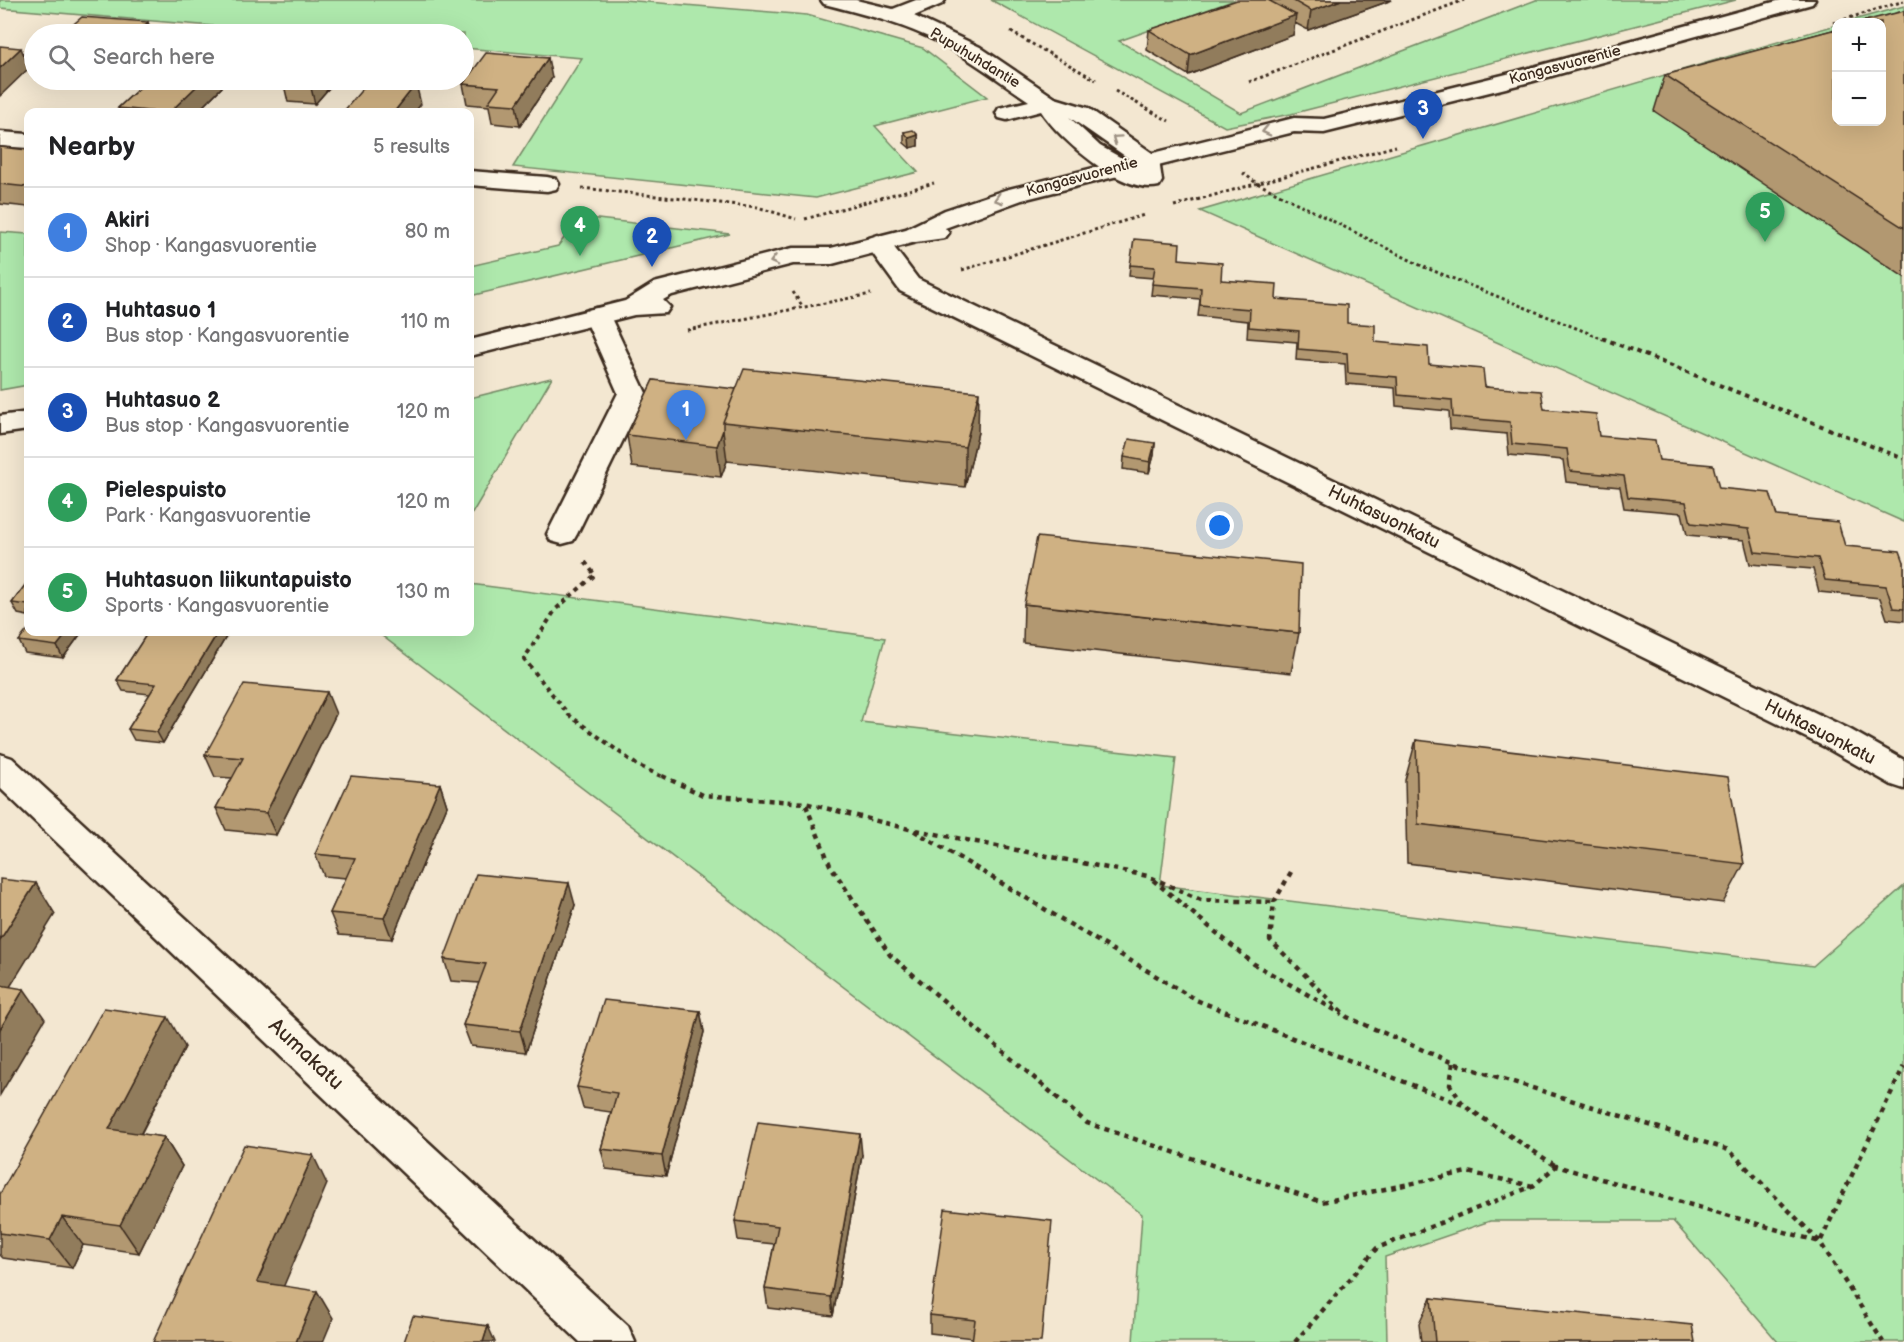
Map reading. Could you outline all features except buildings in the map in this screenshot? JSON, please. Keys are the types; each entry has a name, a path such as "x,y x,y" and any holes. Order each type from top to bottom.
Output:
{"street":[{"name":"Pupuhuhdantie","path":"831,0 896,15 972,52 1047,103 1080,113 1148,171"},
{"path":"896,15 935,0"},
{"name":"Kangasvuorentie","path":"474,347 634,307 674,308 785,280 807,274 832,256 878,243 915,234 972,229 1148,171 1308,137 1324,126 1522,77 1805,0"},
{"name":"Pupuhuhdantie","path":"1047,103 1058,121 1116,168 1148,171"},
{"path":"1006,113 1047,103"},
{"path":"0,139 24,141"},
{"name":"Kangasvuorentie","path":"915,234 939,220 995,200 1116,168"},
{"path":"474,178 547,184"},
{"name":"Huhtasuonkatu","path":"878,243 909,285 1837,738 1904,776"},
{"path":"562,534 632,393 597,316"},
{"path":"0,424 24,421"},
{"name":"Aumakatu","path":"0,767 612,1342"}],"path":[{"path":"1249,82 1464,0"},
{"path":"1827,25 1904,1"},
{"path":"1165,209 1255,182 1401,145"},
{"path":"1255,182 1424,267 1904,459"},
{"path":"547,184 757,207 800,220"},
{"path":"678,332 909,285 1154,212"},
{"path":"562,534 595,574 556,609 524,659 569,715 637,765 703,795 805,803 913,830 1148,876 1201,900 1274,902"},
{"path":"805,803 830,865 890,955 1087,1123 1322,1202 1467,1172 1533,1186"},
{"path":"913,830 1196,1000 1463,1105 1556,1166 1820,1242"},
{"path":"1291,872 1274,902 1270,940 1347,1017"},
{"path":"1148,876 1254,964 1347,1017 1453,1063 1729,1150 1820,1242 1883,1342"},
{"path":"1453,1063 1449,1085 1463,1105"},
{"path":"1820,1242 1904,1066"},
{"path":"1295,1342 1377,1248 1533,1186 1556,1166"}],"green space":[{"path":"0,0 623,0 807,15 923,48 987,97 875,126 918,172 816,198 513,167 582,58 474,49 474,24 188,24 0,8"},
{"path":"991,0 1235,0 1119,41 1241,113 1536,0 1736,0 1291,114 1225,127"},
{"path":"1904,6 1904,522 1200,211 1832,26 1832,126 1886,126 1886,18 1860,18"},
{"path":"580,217 730,234 474,295 474,265 558,246"},
{"path":"0,232 24,234 24,386 0,390"},
{"path":"552,378 474,510 474,397"},
{"path":"474,585 885,638 861,722 1176,758 1160,885 1813,966 1904,886 1904,1342 1778,1342 1673,1221 1490,1221 1385,1257 1387,1342 1133,1342 1142,1214 382,636 474,636"}],"place":[{"name":"Huhtasuo 2","path":"1423,139"},
{"name":"Huhtasuon liikuntapuisto","path":"1765,242"},
{"name":"Pielespuisto","path":"580,256"},
{"name":"Huhtasuo 1","path":"652,267"},
{"name":"Akiri","path":"686,440"}]}
